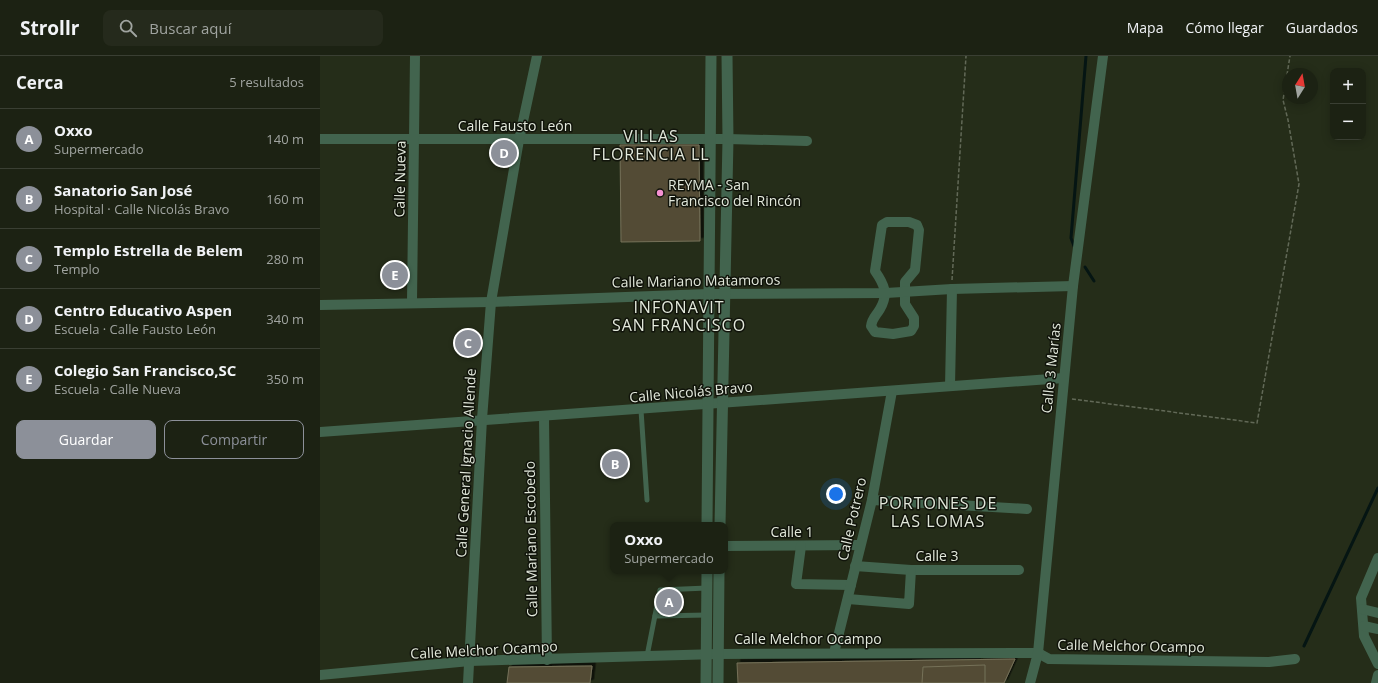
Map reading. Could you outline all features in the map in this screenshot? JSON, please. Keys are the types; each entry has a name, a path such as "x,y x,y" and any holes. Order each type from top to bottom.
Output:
{"street":[{"name":"Calle Nueva","path":"412,302 415,56"},
{"name":"Calle General Ignacio Allende","path":"468,683 482,419 491,302 519,140 536,56"},
{"path":"707,522 711,56"},
{"path":"720,522 723,294 728,139 727,56"},
{"name":"Calle 3 Marías","path":"1030,683 1038,653 1073,286 1103,56"},
{"name":"Calle Fausto León","path":"320,139 728,139 807,141"},
{"path":"887,222 909,222 917,225 919,230 915,270 905,282 904,292 905,304 914,318 914,326 911,331 893,334 875,332 871,326 872,318 880,310 886,293 884,283 875,271 882,226 887,222"},
{"name":"Calle Mariano Matamoros","path":"320,305 412,302 491,302 708,294 886,293 952,289 1073,286"},
{"path":"950,386 952,289"},
{"name":"Calle Nicolás Bravo","path":"320,432 482,419 544,417 641,410 1064,378"},
{"name":"Calle Potrero","path":"834,652 872,500 892,391"},
{"name":"Calle Mariano Escobedo","path":"544,417 547,660"},
{"path":"872,500 1027,509"},
{"name":"Calle 1","path":"728,546 860,545"},
{"path":"801,546 796,584 851,585"},
{"path":"1378,558 1361,598 1364,631 1378,664"},
{"name":"Calle 3","path":"855,566 911,570 1019,570"},
{"path":"848,599 909,604 911,570"},
{"path":"706,683 707,574"},
{"path":"718,683 719,574"},
{"path":"1362,610 1378,613"},
{"path":"1364,631 1378,629"},
{"name":"Calle Melchor Ocampo","path":"320,675 470,662 834,652 1038,653 1049,659 1269,662 1295,659"},
{"path":"1376,683 1378,675"}],"lane":[{"path":"641,410 647,500"},
{"path":"647,657 660,590 707,588"},
{"path":"655,616 707,615"}],"path":[{"path":"952,289 966,56"},
{"path":"1062,398 1257,423 1298,184 1288,120 1283,100 1290,56"}],"building":[{"name":"REYMA - San Francisco del Rincón","path":"620,145 699,145 700,241 621,242"},
{"path":"1015,659 1004,683 738,683 737,663"},
{"path":"985,665 985,683 922,683 923,667"},
{"path":"592,666 590,683 507,683 509,667"}],"waterway":[{"path":"1074,246 1071,238 1086,56"},
{"path":"1085,267 1094,281"},
{"path":"1304,646 1378,488"}],"place":[{"name":"Centro Educativo Aspen","path":"504,153"},
{"name":"REYMA - San Francisco del Rincón","path":"660,193"},
{"name":"Colegio San Francisco,SC","path":"395,275"},
{"name":"Templo Estrella de Belem","path":"468,343"},
{"name":"Sanatorio San José","path":"615,464"},
{"name":"Oxxo","path":"669,602"}],"district":[{"name":"VILLAS FLORENCIA LL","path":"651,145"},
{"name":"INFONAVIT SAN FRANCISCO","path":"679,316"},
{"name":"PORTONES DE LAS LOMAS","path":"938,512"}]}
